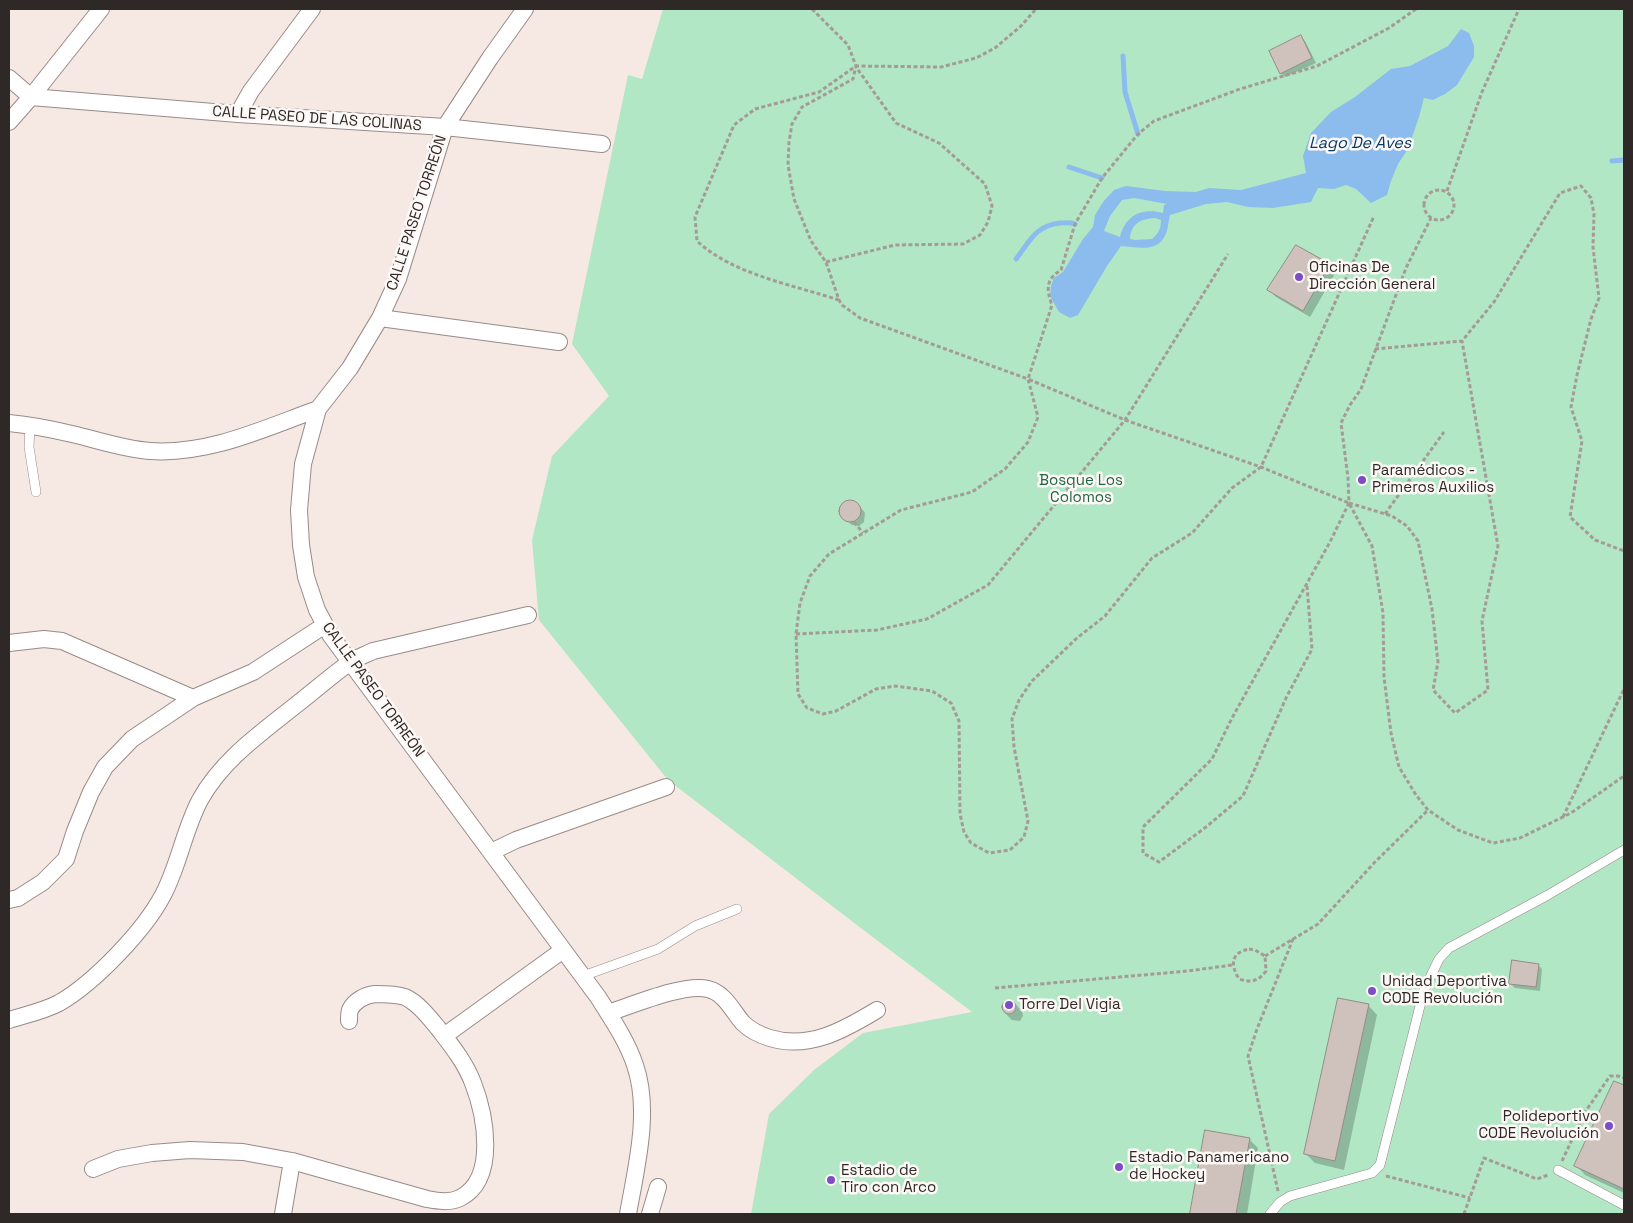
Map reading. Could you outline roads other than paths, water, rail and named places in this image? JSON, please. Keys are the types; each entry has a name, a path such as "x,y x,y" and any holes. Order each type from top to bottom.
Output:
{"street":[{"path":"9,122 101,9"},
{"path":"238,114 251,91 312,9"},
{"name":"CALLE PASEO TORREÓN","path":"525,9 445,127 398,279 380,318 350,368 318,408 303,464 299,510 301,545 306,577 317,610 325,625 583,976 623,1038 636,1066 641,1096 641,1137 628,1214"},
{"path":"9,78 31,97"},
{"name":"CALLE PASEO DE LAS COLINAS","path":"31,97 238,114 445,127 602,144"},
{"path":"380,318 559,342"},
{"path":"9,423 30,425 150,451 186,450 227,441 318,408"},
{"path":"9,1020 58,1003 77,990 105,966 128,942 151,914 163,894 200,800 212,782 247,744 351,662 373,651 528,615"},
{"path":"9,900 18,898 43,882 66,860 75,831 91,792 105,766 132,739 193,698 253,672 325,625"},
{"path":"9,644 44,639 62,642 193,698"},
{"path":"491,852 516,840 666,787"},
{"path":"444,1036 563,950"},
{"path":"608,1014 691,988 709,989 725,999 744,1024 760,1035 780,1041 803,1042 830,1035 877,1010"},
{"path":"93,1169 118,1159 152,1153 190,1150 243,1152 286,1160 427,1199 445,1202 460,1198 473,1189 482,1172 485,1131 482,1110 472,1082 458,1053 425,1013 415,1004 396,995 371,994 362,997 350,1010 349,1021"},
{"path":"284,1214 286,1160"},
{"path":"650,1214 658,1187"}],"lane":[{"path":"30,425 29,447 36,492"},
{"path":"1270,1214 1280,1202 1290,1196 1372,1173 1380,1165 1424,990 1439,959 1449,948 1548,895 1624,850"},
{"path":"583,976 658,949 695,926 737,909"},
{"path":"1558,1170 1624,1205"}],"water":[{"name":"Lago De Aves","path":"1461,29 1469,33 1474,46 1474,57 1457,85 1433,100 1424,98 1408,149 1398,164 1387,195 1371,203 1356,189 1346,185 1334,189 1318,188 1311,202 1273,208 1248,207 1227,202 1206,204 1170,215 1166,234 1155,246 1144,248 1121,246 1078,315 1070,318 1059,312 1050,296 1054,278 1063,272 1083,239 1093,227 1095,215 1103,202 1114,190 1126,186 1165,191 1196,192 1209,188 1241,190 1306,173 1303,156 1311,133 1331,112 1355,97 1391,69 1410,66 1448,46","holes":["1134,198 1167,204 1164,205 1163,213 1148,211 1135,215 1126,224 1120,237 1104,231 1110,216 1122,200","1155,218 1161,220 1161,226 1152,239 1130,239 1132,229 1138,223 1145,219"]}],"waterway":[{"path":"1123,56 1125,92 1138,134"},
{"path":"1612,161 1624,160"},
{"path":"1069,167 1102,178"},
{"path":"1016,259 1029,240 1045,227 1060,223 1075,224"}],"place":[{"name":"Oficinas De Dirección General","path":"1299,277"},
{"name":"Paramédicos - Primeros Auxilios","path":"1362,480"},
{"name":"Unidad Deportiva CODE Revolución","path":"1372,991"},
{"name":"Torre Del Vigia","path":"1009,1005"},
{"name":"Polideportivo CODE Revolución","path":"1609,1126"},
{"name":"Estadio Panamericano de Hockey","path":"1119,1167"},
{"name":"Estadio de Tiro con Arco","path":"831,1180"}],"park label":[{"name":"Bosque Los Colomos","path":"1081,490"}]}
